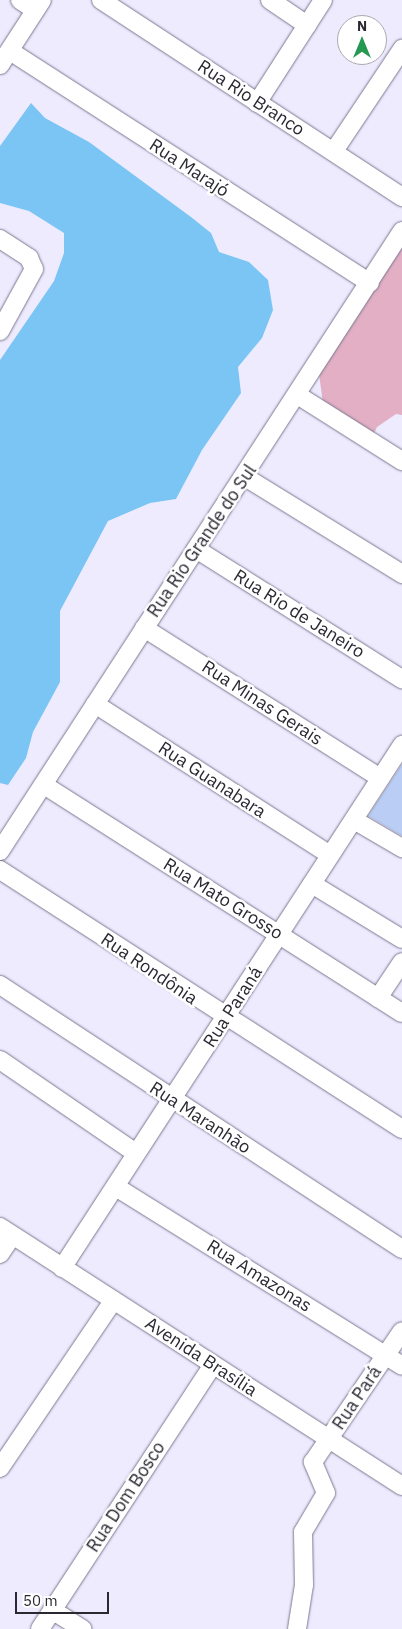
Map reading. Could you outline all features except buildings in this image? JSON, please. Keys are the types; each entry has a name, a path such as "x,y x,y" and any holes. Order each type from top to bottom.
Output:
{"street":[{"path":"5,58 39,5 20,0"},
{"name":"Rua Rio Branco","path":"101,0 402,197"},
{"path":"270,0 308,25"},
{"path":"257,103 323,0"},
{"path":"334,151 402,49"},
{"name":"Rua Marajó","path":"5,58 370,283"},
{"name":"Rua Rio Grande do Sul","path":"2,842 44,785 144,628 298,396 402,231"},
{"path":"0,239 29,258 32,274 0,331"},
{"path":"298,396 402,461"},
{"path":"245,477 402,574"},
{"name":"Rua Rio de Janeiro","path":"196,549 402,679"},
{"name":"Rua Minas Gerais","path":"144,628 380,778"},
{"name":"Rua Guanabara","path":"95,704 330,856"},
{"name":"Rua Paraná","path":"62,1268 225,1020 380,778 399,754"},
{"name":"Rua Mato Grosso","path":"44,785 402,1013"},
{"path":"354,820 402,848"},
{"name":"Rua Rondônia","path":"0,870 225,1020 402,1129"},
{"path":"312,884 402,939"},
{"path":"378,998 402,962"},
{"name":"Rua Maranhão","path":"0,985 171,1100 402,1249"},
{"path":"0,1060 136,1153"},
{"name":"Rua Amazonas","path":"116,1187 402,1366"},
{"path":"0,1254 6,1231"},
{"name":"Avenida Brasília","path":"6,1231 402,1486"},
{"path":"0,1468 113,1301"},
{"name":"Rua Pará","path":"297,1629 304,1585 303,1532 326,1493 313,1462 402,1331"},
{"name":"Rua Dom Bosco","path":"40,1629 213,1365"},
{"path":"52,1610 82,1629"}],"shaded area":[{"path":"402,244 402,415 396,414 377,427 373,436 323,403 319,374"}],"water":[{"path":"31,103 45,118 89,142 191,217 211,233 219,252 249,262 268,280 273,310 262,338 238,367 241,393 202,450 176,499 150,503 108,521 60,611 60,682 33,732 26,758 8,785 0,783 0,360 54,281 64,253 64,233 29,211 0,203 0,146"}]}
